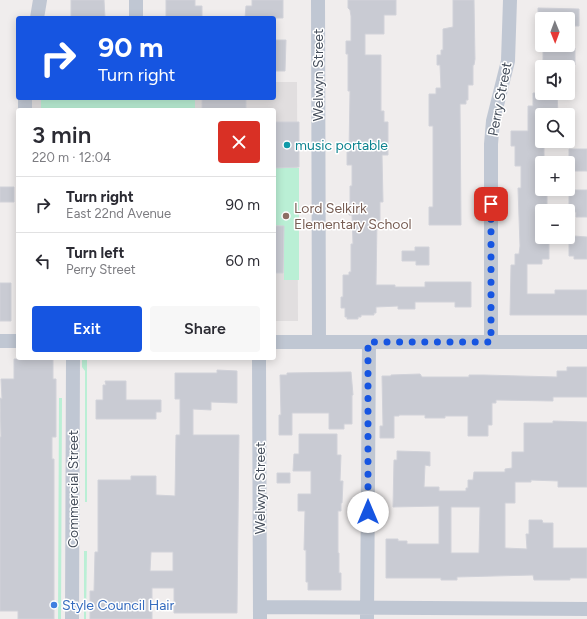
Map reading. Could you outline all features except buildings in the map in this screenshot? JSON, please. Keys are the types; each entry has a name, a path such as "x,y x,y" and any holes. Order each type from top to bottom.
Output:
{"street":[{"path":"37,16 40,0"},
{"path":"136,0 136,16"},
{"name":"Welwyn Street","path":"318,0 319,342"},
{"name":"Perry Street","path":"491,342 491,144 493,121 508,61 510,0"},
{"path":"0,342 16,341"},
{"path":"276,342 587,342"},
{"path":"367,614 368,342"},
{"name":"Commercial Street","path":"72,619 73,360"},
{"name":"Welwyn Street","path":"259,360 260,613"},
{"path":"260,613 367,614 587,609"}],"shaded area":[{"name":"Lord Selkirk Elementary School","path":"276,82 297,82 298,321 276,321 276,108 31,108 31,100 276,100"}],"green space":[{"path":"41,100 195,100 195,108 41,108"},
{"path":"276,168 299,168 299,280 284,280 284,226 276,225"},
{"path":"82,360 87,360 87,502 85,502 85,371 82,367"},
{"path":"59,398 62,398 61,619 58,619"},
{"path":"84,551 87,551 86,619 84,619"}],"place":[{"name":"music portable","path":"287,145"},
{"name":"Lord Selkirk Elementary School","path":"286,216"},
{"name":"Style Council Hair","path":"54,605"}],"route":[{"path":"368,512 368,342 491,342 491,204"}]}
